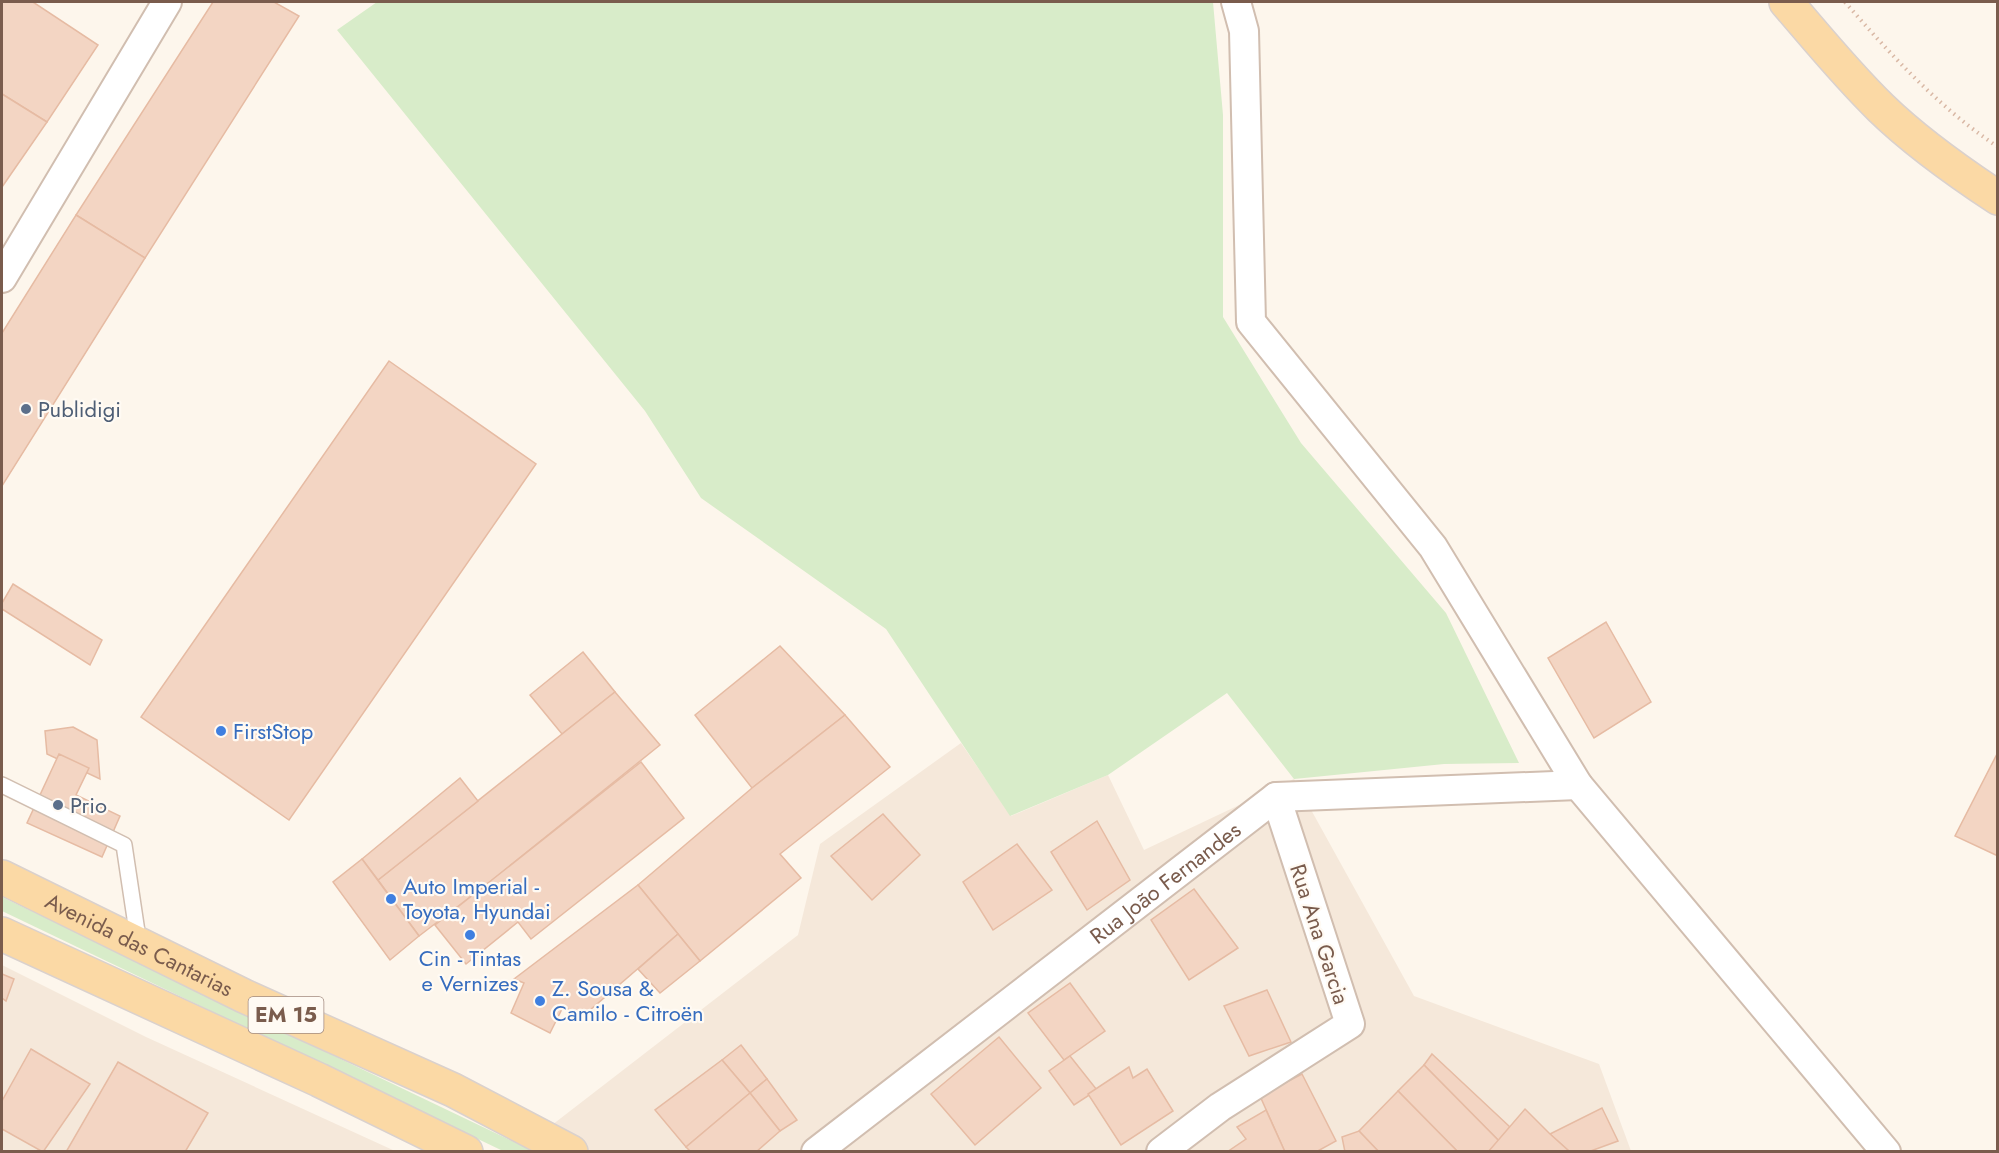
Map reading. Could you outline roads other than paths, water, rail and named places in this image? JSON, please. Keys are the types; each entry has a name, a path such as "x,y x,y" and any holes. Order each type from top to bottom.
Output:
{"main road":[{"path":"1786,2 1881,108 1965,177 1998,198"},
{"path":"1812,2 1845,42 1907,104 1998,173"},
{"name":"Avenida das Cantarias","path":"2,877 244,996 453,1090 571,1152"},
{"name":"Avenida das Cantarias","path":"2,934 319,1080 466,1152"}],"street":[{"path":"2,278 167,2"},
{"path":"1236,2 1244,31 1251,322 1433,547 1578,785 1886,1152"},
{"path":"1276,798 1578,785"},
{"name":"Rua João Fernandes","path":"816,1152 1276,798"},
{"name":"Rua Ana Garcia","path":"1161,1152 1220,1107 1350,1024 1276,798"}],"lane":[{"path":"2,785 124,845 139,945"}],"place":[{"name":"Publidigi","path":"26,409"},
{"name":"FirstStop","path":"221,731"},
{"name":"Prio","path":"58,805"},
{"name":"Auto Imperial - Toyota, Hyundai","path":"391,899"},
{"name":"Cin - Tintas e Vernizes","path":"470,935"},
{"name":"Z. Sousa & Camilo - Citroën","path":"540,1001"}]}
